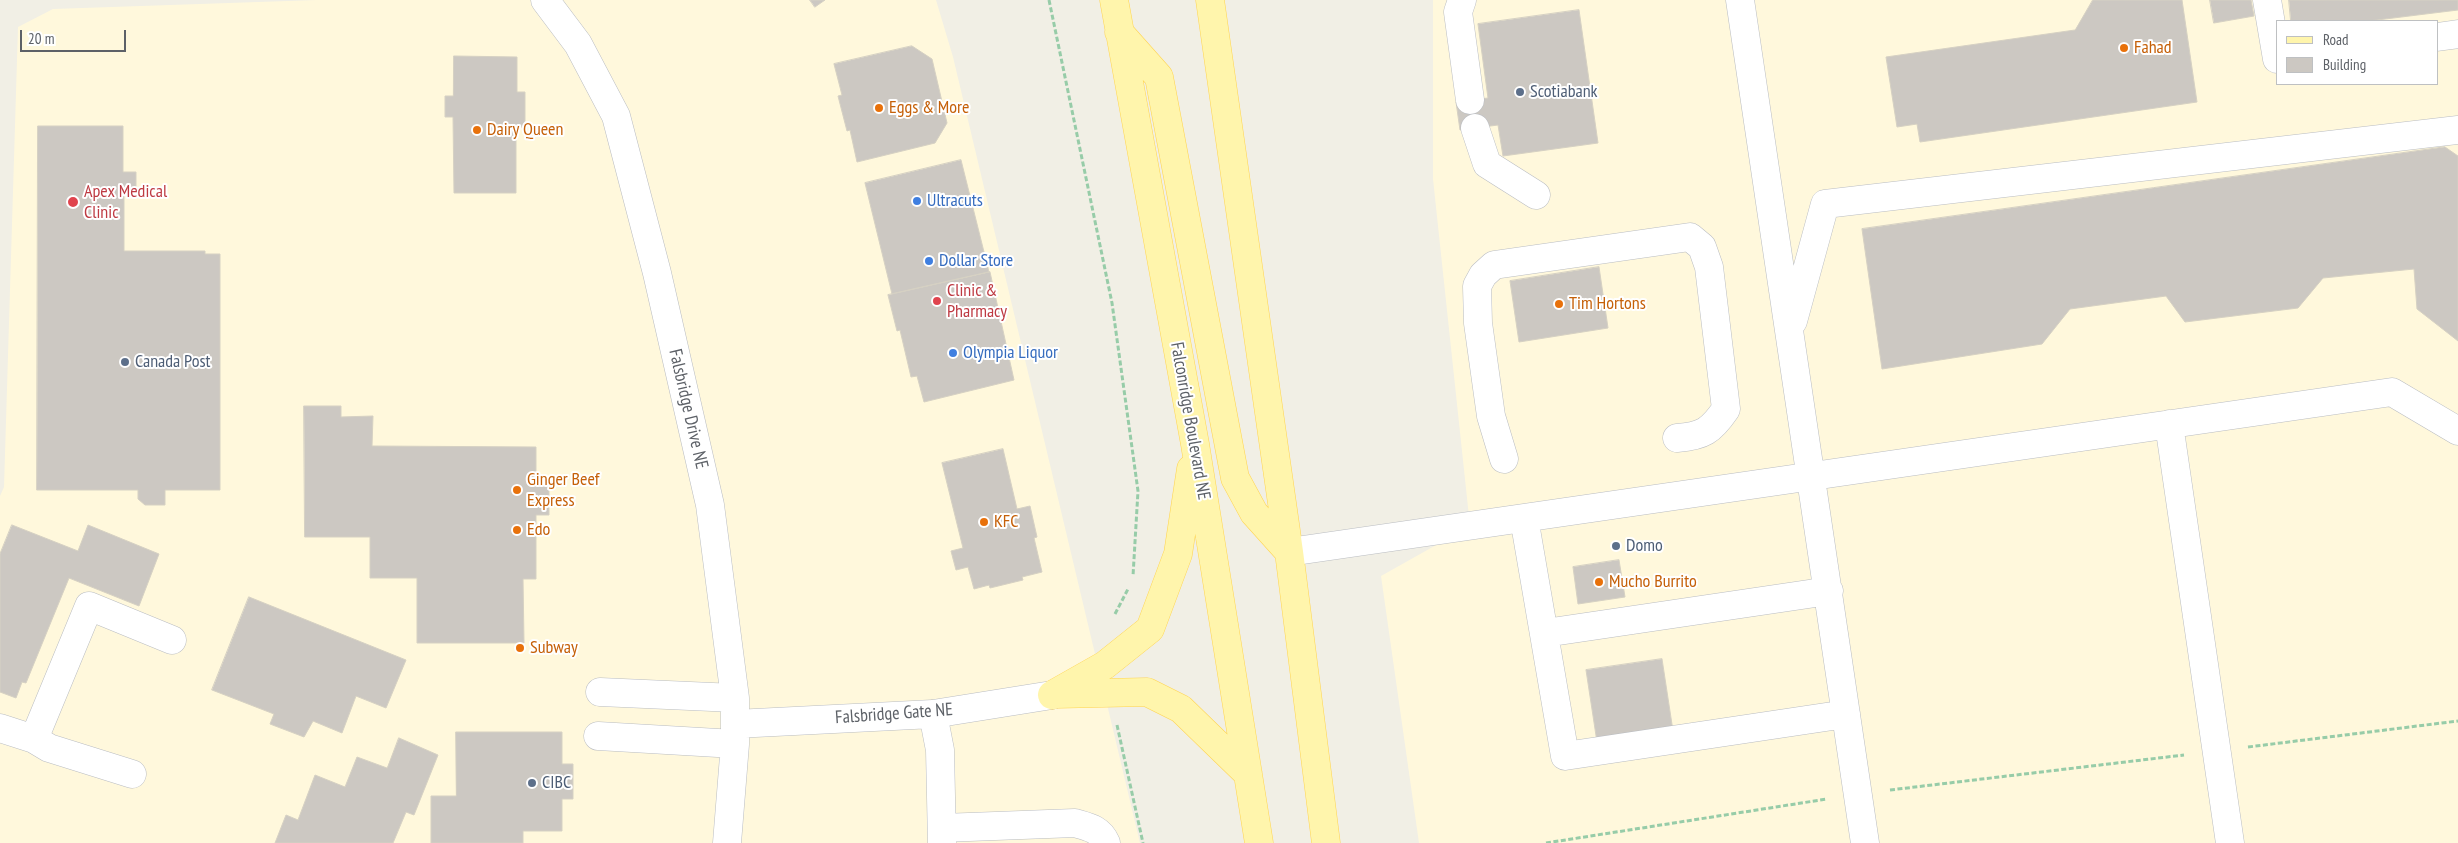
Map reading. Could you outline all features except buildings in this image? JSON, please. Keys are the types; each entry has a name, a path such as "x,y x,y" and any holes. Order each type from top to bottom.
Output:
{"main road":[{"name":"Falconridge Boulevard NE","path":"1114,0 1195,444 1259,843"},
{"path":"1210,0 1289,552 1326,843"},
{"path":"1120,32 1159,77 1235,478 1254,513 1289,552"},
{"path":"1052,694 1105,665 1150,629 1178,554 1195,444"},
{"path":"1052,694 1147,692 1181,710 1248,774"}],"street":[{"name":"Falsbridge Drive NE","path":"545,0 578,44 616,116 657,273 710,504 735,722 727,843"},
{"path":"1462,0 1458,12 1470,100"},
{"path":"1740,0 1865,843"},
{"path":"2267,0 2276,53"},
{"path":"2438,37 2458,34"},
{"path":"1474,128 1487,164 1536,195"},
{"path":"1790,333 1825,204 2458,130"},
{"path":"1504,460 1491,416 1478,323 1477,286 1483,275 1494,265 1690,237 1702,247 1709,268 1726,409 1714,427 1692,437 1677,438"},
{"path":"1289,552 2392,392 2458,431"},
{"path":"2169,424 2230,843"},
{"path":"1524,518 1565,756 1846,714"},
{"path":"1545,633 1829,592"},
{"path":"34,739 89,606 172,640"},
{"path":"600,692 735,722"},
{"name":"Falsbridge Gate NE","path":"735,722 933,714 1052,694"},
{"path":"933,714 940,750 942,836 1075,823 1092,828 1103,836 1106,843"},
{"path":"598,736 735,722"},
{"path":"0,728 34,739 50,748 132,774"}],"path":[{"path":"1049,0 1112,303 1138,491 1133,579"},
{"path":"1112,619 1129,587"},
{"path":"1116,718 1143,843"},
{"path":"1546,843 1858,794 2458,721"}],"shaded area":[{"path":"317,0 936,0 953,57 1140,843 0,843 0,496 4,487 18,27 53,9"},
{"path":"1433,0 2458,0 2458,843 1419,843 1381,576 1470,526 1433,179"}],"place":[{"name":"Fahad","path":"2124,48"},
{"name":"Scotiabank","path":"1520,92"},
{"name":"Eggs & More","path":"879,108"},
{"name":"Dairy Queen","path":"477,130"},
{"name":"Ultracuts","path":"917,201"},
{"name":"Apex Medical Clinic","path":"73,202"},
{"name":"Dollar Store","path":"929,261"},
{"name":"Clinic & Pharmacy","path":"937,301"},
{"name":"Tim Hortons","path":"1559,304"},
{"name":"Olympia Liquor","path":"953,353"},
{"name":"Canada Post","path":"125,362"},
{"name":"Ginger Beef Express","path":"517,490"},
{"name":"KFC","path":"984,522"},
{"name":"Edo","path":"517,530"},
{"name":"Domo","path":"1616,546"},
{"name":"Mucho Burrito","path":"1599,582"},
{"name":"Subway","path":"520,648"},
{"name":"CIBC","path":"532,783"}]}
